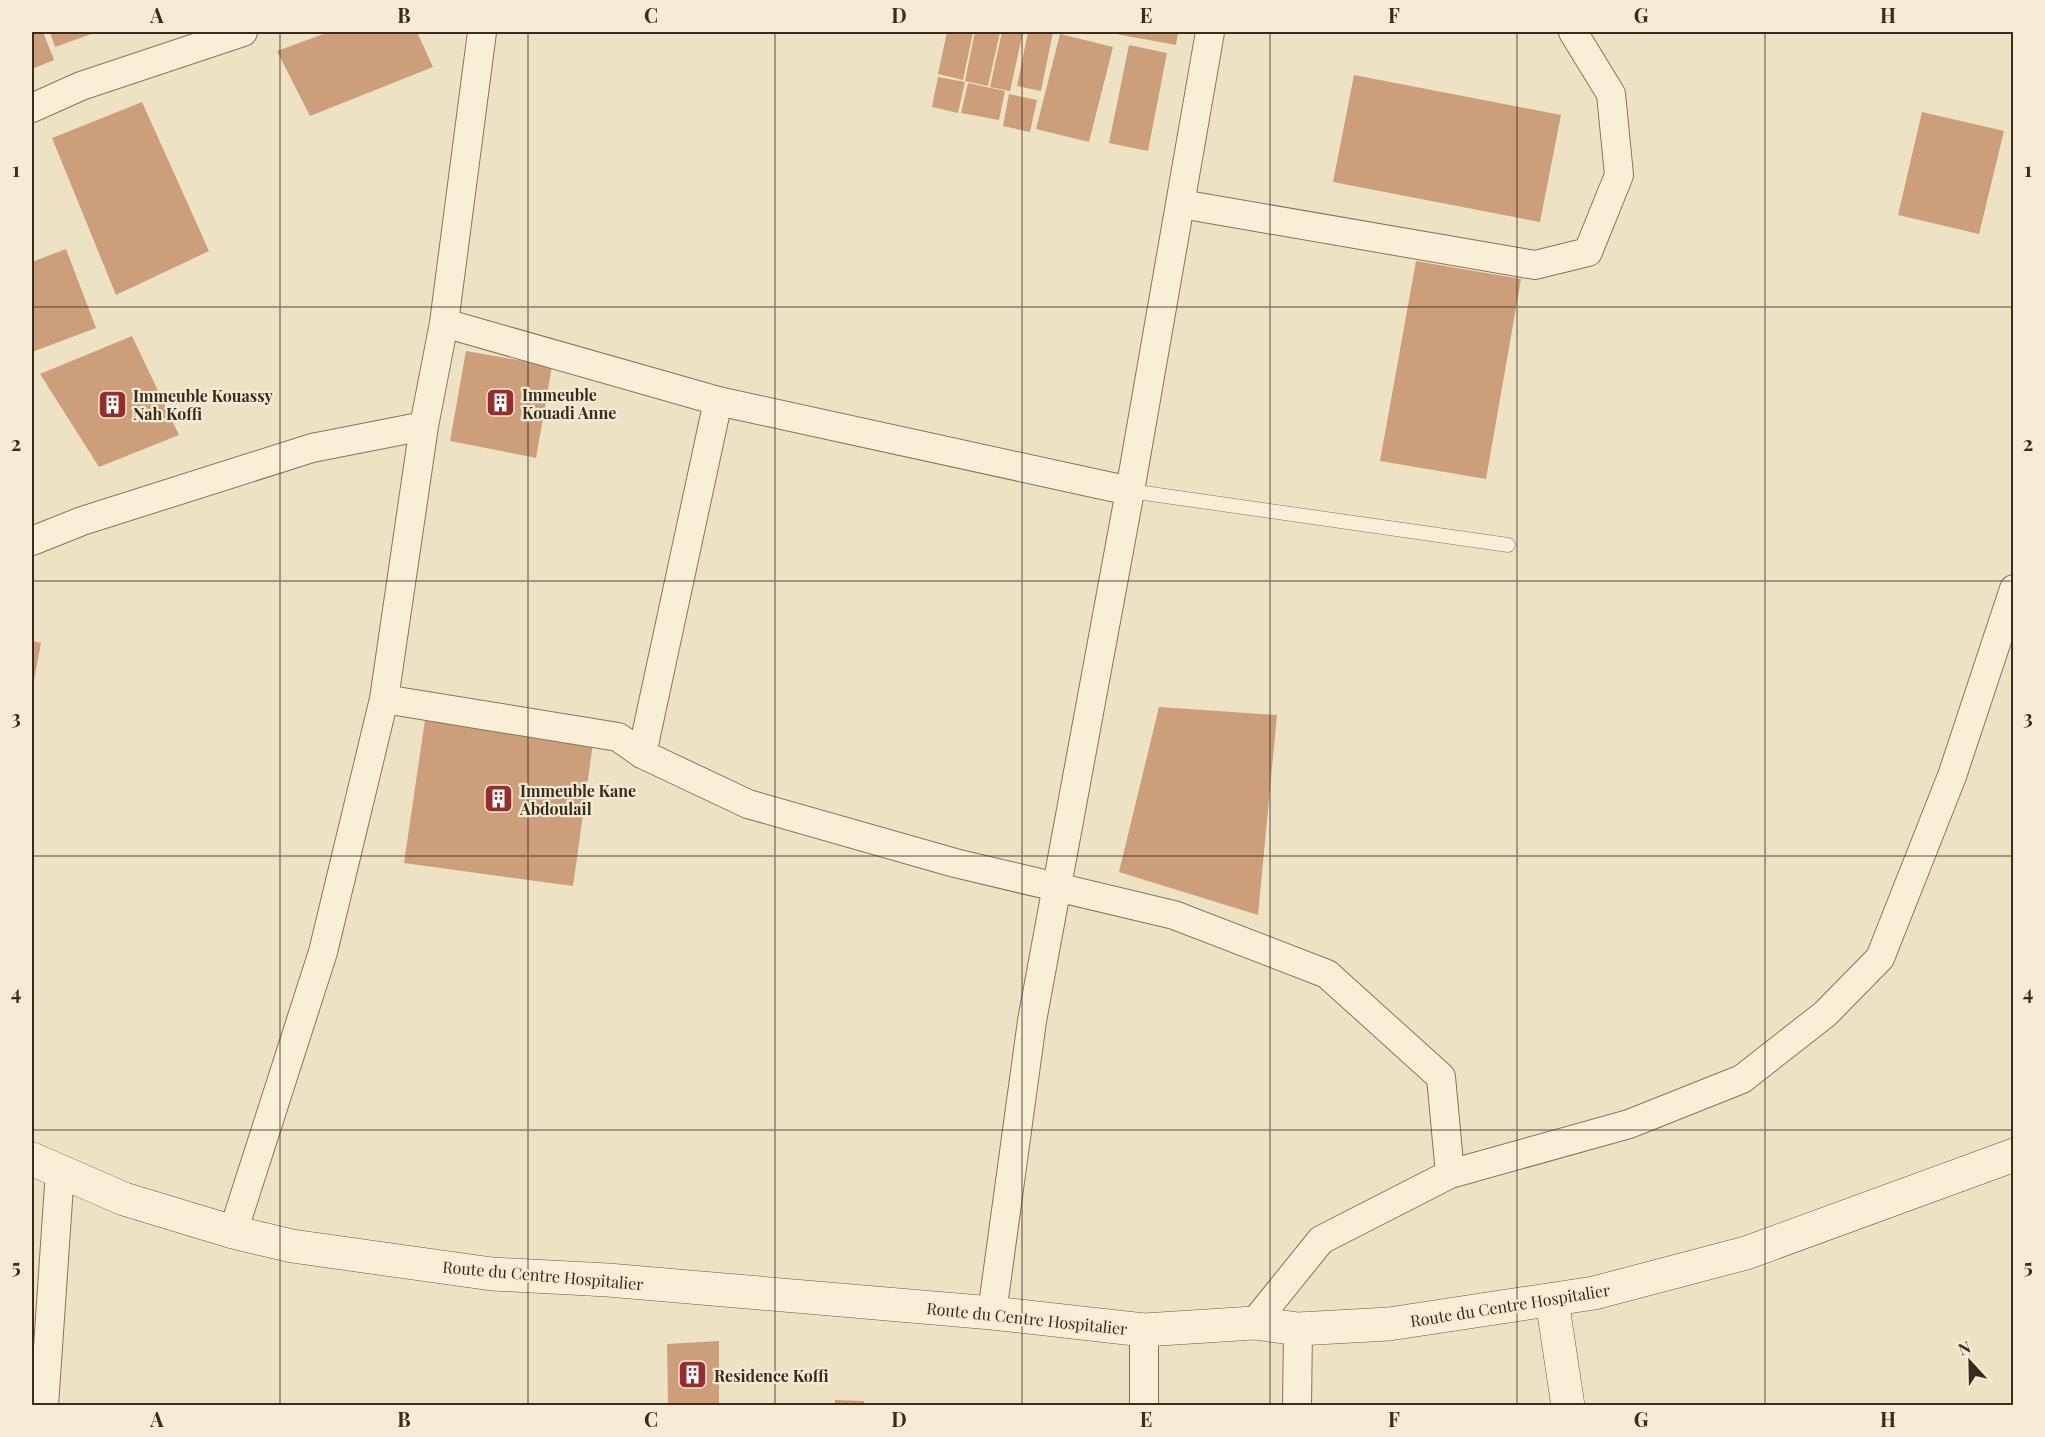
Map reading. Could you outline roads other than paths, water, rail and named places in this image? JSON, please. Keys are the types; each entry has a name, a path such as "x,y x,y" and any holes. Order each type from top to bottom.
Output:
{"street":[{"path":"32,108 81,87 243,32"},
{"path":"233,1232 323,952 384,699 424,426 444,323 482,32"},
{"path":"992,1313 1032,1021 1059,886 1210,32"},
{"path":"1181,204 1535,265 1588,252 1619,175 1611,94 1573,32"},
{"path":"444,323 718,401 1130,491"},
{"path":"642,754 718,401"},
{"path":"32,541 82,520 312,448 424,426"},
{"path":"1254,1323 1321,1240 1450,1174 1629,1124 1742,1079 1825,1014 1880,958 1952,776 2013,590"},
{"path":"384,699 618,737 642,754 748,804 955,863 1174,915 1327,974 1442,1077 1450,1174"},
{"name":"Route du Centre Hospitalier","path":"46,1165 124,1199 233,1232 292,1246 492,1274 608,1280 992,1313 1144,1330 1254,1323 1298,1329 1389,1324 1594,1293 1746,1253 2013,1155"},
{"path":"44,1406 46,1165"},
{"path":"1552,1300 1568,1406"},
{"path":"1297,1406 1298,1329"},
{"path":"1144,1330 1144,1406"}],"lane":[{"path":"1130,491 1508,545"}],"place":[{"name":"Immeuble Kouadi Anne","path":"501,403"},
{"name":"Immeuble Kouassy Nah Koffi","path":"112,404"},
{"name":"Immeuble Kane Abdoulail","path":"499,799"},
{"name":"Residence Koffi","path":"693,1375"}]}
